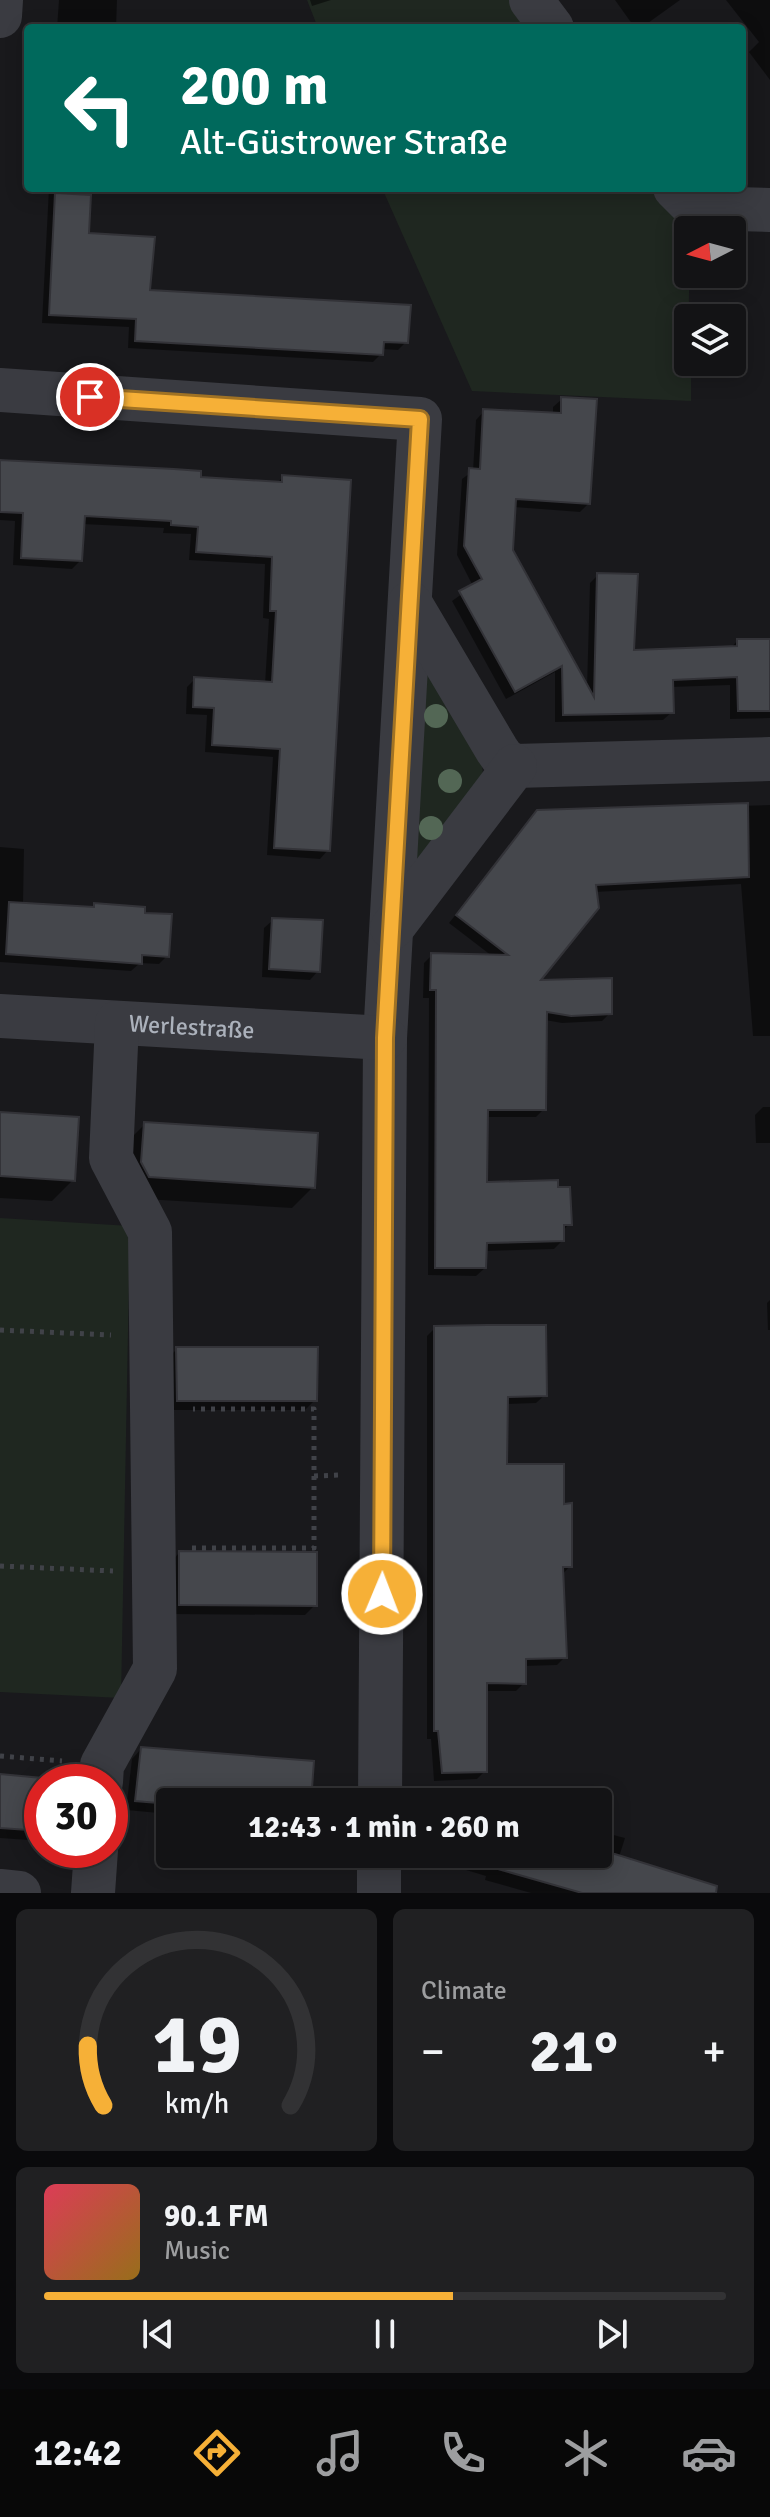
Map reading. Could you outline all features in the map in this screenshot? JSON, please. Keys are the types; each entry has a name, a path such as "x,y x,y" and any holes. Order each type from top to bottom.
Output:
{"street":[{"path":"0,16 1,0"},
{"path":"531,0 549,24"},
{"path":"679,192 695,208 770,210"},
{"path":"0,390 420,419 385,1038 380,1788"},
{"path":"410,603 497,750 504,760 515,766 770,759"},
{"path":"392,928 515,766"},
{"name":"Werlestraße","path":"0,1016 385,1038"},
{"path":"107,1764 155,1669 133,1552 152,1408 150,1232 111,1158 117,1023"},
{"path":"93,1893 95,1868"},
{"path":"379,1868 379,1893"},
{"path":"0,1891 19,1893"}],"path":[{"path":"0,1330 116,1335"},
{"path":"0,1566 113,1571 133,1552 314,1548 314,1409 152,1408"},
{"path":"0,1756 45,1764"}],"shaded area":[{"path":"307,0 518,0 536,24 316,24"},
{"path":"384,192 665,192 683,216 674,216 674,288 689,288 689,304 674,304 674,376 691,376 691,401 472,391"},
{"path":"428,672 482,763 483,776 422,862 414,857 424,677"},
{"path":"0,1218 130,1226 121,1698 0,1692"}],"building":[{"path":"55,193 91,195 89,233 155,237 150,290 411,305 408,343 384,342 383,355 135,341 136,319 49,315"},
{"path":"561,397 597,399 590,504 516,499 513,550 594,697 597,573 638,574 634,650 737,646 737,639 770,639 770,711 738,711 737,677 673,680 674,713 563,715 562,666 515,692 459,591 482,579 464,546 469,468 480,469 483,409 561,413"},
{"path":"0,460 201,471 201,477 282,482 282,475 351,480 330,851 274,848 280,749 212,745 214,708 193,707 194,677 272,682 276,611 270,611 272,557 196,552 198,527 171,525 171,521 85,516 82,561 21,558 23,513 0,512"},
{"path":"748,803 749,877 596,885 599,908 541,980 612,978 612,1014 571,1016 547,1012 546,1110 488,1110 487,1182 558,1180 558,1187 570,1187 572,1225 564,1225 564,1241 487,1243 486,1268 435,1268 436,990 430,990 431,953 508,955 456,915 537,810"},
{"path":"9,902 94,907 94,903 145,907 145,913 172,914 169,957 142,955 142,964 6,954"},
{"path":"272,918 323,920 320,972 269,969"},
{"path":"0,1112 79,1117 75,1181 0,1176"},
{"path":"144,1122 318,1133 315,1188 149,1177 141,1162"},
{"path":"546,1325 547,1396 508,1397 507,1464 564,1464 564,1504 572,1503 572,1567 563,1567 567,1658 526,1659 526,1684 487,1683 487,1772 442,1773 438,1731 434,1731 434,1326"},
{"path":"176,1347 318,1347 317,1401 177,1401"},
{"path":"179,1551 317,1552 317,1606 179,1605"},
{"path":"141,1747 314,1761 312,1788 156,1788 156,1803 135,1801"},
{"path":"0,1774 24,1776 24,1830 0,1828"},
{"path":"612,1854 615,1854 717,1886 716,1893 582,1893 494,1868 612,1868"}],"route":[{"path":"90,397 420,419 385,1038 382,1594"}]}
